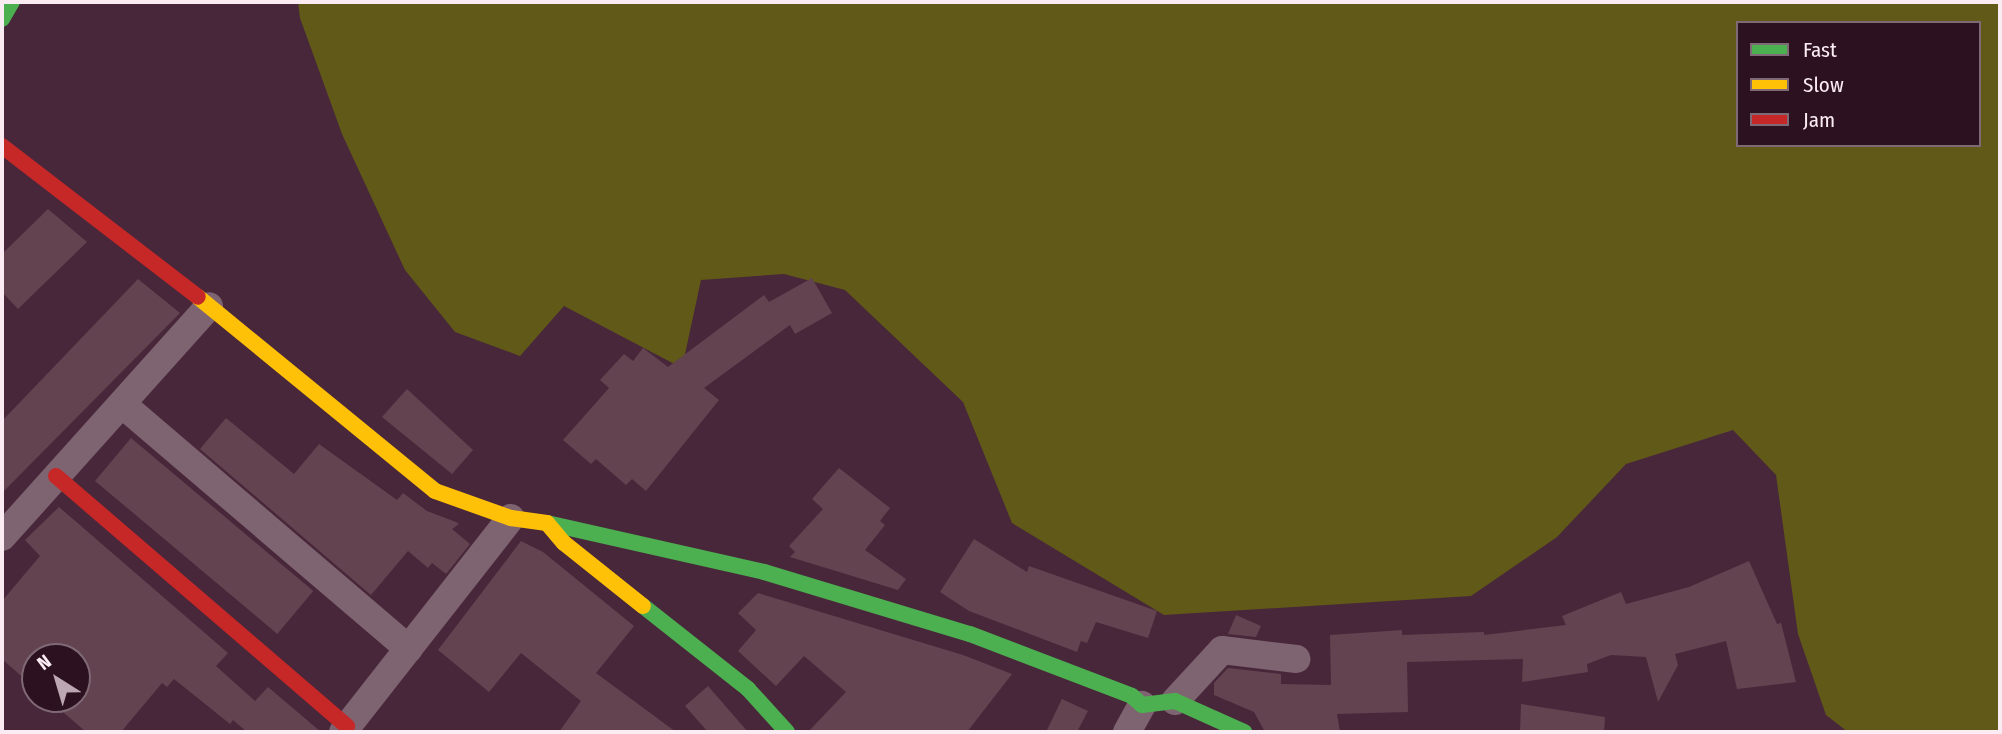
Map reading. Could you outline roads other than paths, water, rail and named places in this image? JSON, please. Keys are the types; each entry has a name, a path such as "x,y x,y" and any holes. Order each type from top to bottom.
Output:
{"main road":[{"path":"2,19 12,2"},
{"path":"2,146 209,306 435,491 510,518 547,523 764,572 970,634 1132,696 1142,705 1175,701 1244,732"},
{"path":"57,476 345,729"},
{"path":"547,523 564,543 748,689 787,732"}],"street":[{"path":"2,537 209,306"},
{"path":"121,404 409,649"},
{"path":"345,729 510,518"},
{"path":"1175,701 1222,650 1296,659"},
{"path":"1127,732 1142,705"}]}
